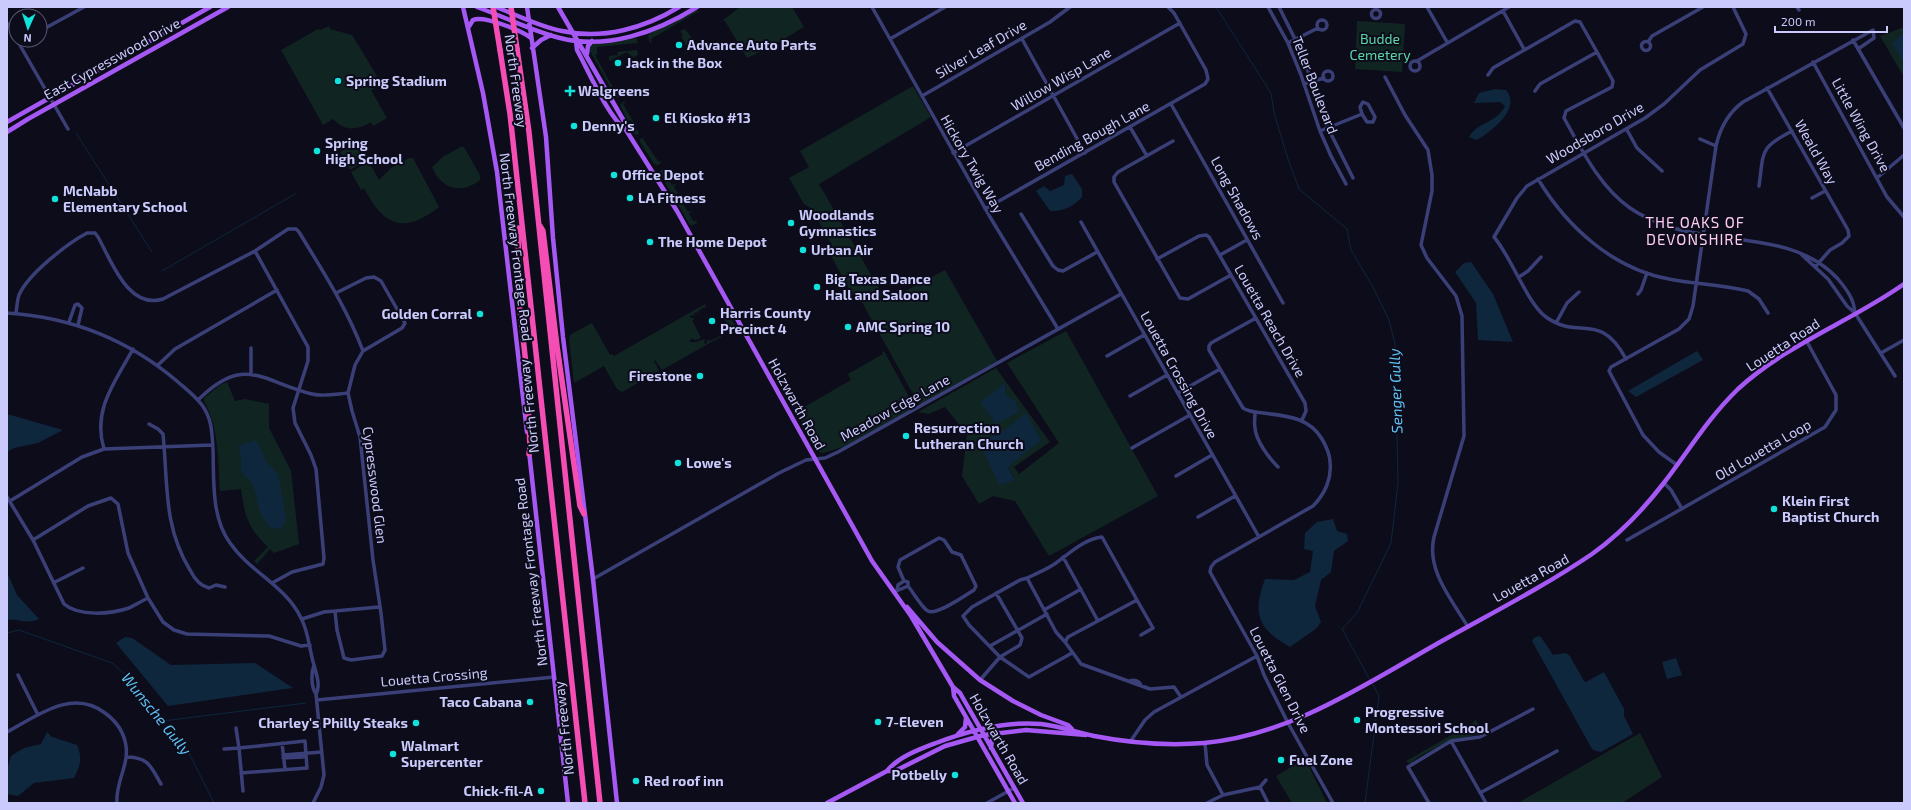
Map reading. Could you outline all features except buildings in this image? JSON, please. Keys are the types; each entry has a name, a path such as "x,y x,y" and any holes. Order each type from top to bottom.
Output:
{"highway":[{"name":"North Freeway","path":"495,7 510,114 585,803"},
{"name":"North Freeway","path":"511,7 529,132 600,803"},
{"path":"517,187 519,300 527,374 529,454"},
{"path":"539,225 543,231 557,346 580,506 584,514"}],"main road":[{"name":"East Cypresswood Drive","path":"7,122 210,7"},
{"name":"North Freeway Frontage Road","path":"463,7 483,92 497,172 568,803"},
{"path":"477,7 551,35 576,41 618,39 644,33 670,23 696,7"},
{"path":"495,7 561,31 572,33 616,32 639,27 664,17 679,7"},
{"path":"527,7 546,136 553,238 563,337 593,579 617,803"},
{"name":"Holzwarth Road","path":"558,7 576,41 587,54 626,123 626,130"},
{"name":"East Cypresswood Drive","path":"7,132 110,72 225,8"},
{"path":"468,28 473,20 482,18 523,32 531,38"},
{"path":"163,33 167,41"},
{"path":"532,48 541,40 551,35"},
{"name":"Holzwarth Road","path":"576,41 577,50 609,108 621,126 626,130 677,211 872,561 895,591 953,687 960,693 1023,803"},
{"path":"587,54 588,46 592,41"},
{"path":"105,66 110,72"},
{"name":"Louetta Road","path":"827,803 887,771 892,764 914,753 956,736 980,729 1026,724 1072,729 1092,735 1130,742 1160,744 1205,743 1231,739 1288,723 1316,711 1580,563 1610,541 1645,507 1717,411 1737,390 1764,368 1806,340 1904,284"},
{"path":"901,602 912,610 937,642 980,680 1013,701 1041,715 1068,725 1072,729"},
{"name":"Holzwarth Road","path":"953,687 954,696 1015,803"},
{"path":"956,736 965,727 966,718"},
{"name":"Louetta Road","path":"887,771 895,771 930,752 976,737 999,732 1040,731 1069,735 1092,735"},
{"path":"991,748 992,740 999,732"}],"street":[{"name":"Hickory Twig Way","path":"872,7 985,209 1058,329"},
{"path":"890,39 945,7"},
{"name":"Silver Leaf Drive","path":"922,96 1050,22 1070,7"},
{"path":"1168,7 1180,23"},
{"name":"Teller Boulevard","path":"1268,7 1288,44 1304,84 1320,131 1346,184"},
{"name":"Teller Boulevard","path":"1279,7 1296,39 1313,81 1328,128 1353,178"},
{"path":"1427,7 1447,42"},
{"path":"1417,61 1509,7"},
{"path":"1648,42 1652,36 1703,7"},
{"name":"Woodsboro Drive","path":"1519,277 1503,248 1494,237 1522,192 1538,179 1627,130 1657,110 1700,70 1738,47 1745,41 1746,34 1744,27 1733,7"},
{"path":"48,27 82,8"},
{"path":"1502,11 1524,49"},
{"path":"1488,76 1493,68 1524,49 1575,21 1580,22 1613,81 1612,87 1566,111 1564,118 1604,184 1630,208 1652,221 1677,229 1778,246 1802,255 1807,255 1819,262 1833,274 1849,293 1854,302 1855,313"},
{"name":"Bending Bough Lane","path":"985,209 1201,88 1208,79 1206,70 1180,23"},
{"name":"Willow Wisp Lane","path":"953,153 1180,23"},
{"path":"1288,44 1318,28"},
{"path":"1677,465 1659,452 1643,435 1608,371 1611,367 1684,324 1692,313 1716,146 1720,130 1731,113 1743,102 1873,30 1874,38 1858,49"},
{"path":"1022,38 1085,153"},
{"path":"1853,40 1904,128"},
{"path":"21,48 68,129"},
{"path":"1535,91 1540,84 1597,52"},
{"name":"Little Wing Drive","path":"1813,62 1887,197 1904,217"},
{"path":"1385,77 1404,115 1425,144 1430,157 1432,191 1421,239 1422,251 1456,296 1461,310 1464,375 1464,436 1434,537 1432,553 1436,571 1468,626"},
{"path":"1304,84 1324,78"},
{"name":"Weald Way","path":"1767,88 1846,226 1849,236 1846,240 1830,250 1819,262"},
{"path":"1366,102 1375,116 1374,121 1371,123 1367,122 1362,114 1360,105 1366,102"},
{"name":"Long Shadows","path":"1171,104 1283,303"},
{"path":"1320,131 1362,114"},
{"path":"1130,127 1147,156"},
{"path":"1627,130 1637,148 1662,172"},
{"path":"1759,186 1766,148 1774,140 1792,131"},
{"path":"1700,139 1716,146"},
{"path":"1173,140 1118,172 1114,175 1114,180 1178,296 1183,299 1190,298 1231,275"},
{"path":"1877,178 1904,155"},
{"path":"1340,172 1347,168"},
{"path":"1538,179 1559,209 1588,239 1617,260 1647,273 1670,280 1748,291 1759,299 1768,314"},
{"path":"1812,198 1825,191"},
{"path":"1021,214 1053,266 1058,270 1063,271 1097,252"},
{"name":"Louetta Crossing Drive","path":"1081,222 1259,537"},
{"path":"16,313 20,294 36,274 58,253 84,234 91,232 98,237 131,292 140,298 152,301 163,300 255,251 288,229 292,228 299,232 336,293 356,333 363,351 405,325 381,281 374,277 336,293"},
{"name":"Louetta Reach Drive","path":"1157,259 1199,236 1206,235 1211,238 1305,404 1306,411 1302,420"},
{"path":"1220,255 1245,241"},
{"path":"255,251 278,290 308,347 308,361 293,408 295,423 315,464 324,562 323,564 285,575 272,583"},
{"path":"1802,255 1828,279 1847,306 1855,313 1895,376"},
{"path":"1541,257 1528,271 1519,277 1540,312 1556,323 1568,327 1594,329 1604,332 1616,342 1626,359"},
{"path":"1815,267 1819,262"},
{"path":"1638,294 1642,290 1647,273"},
{"path":"158,365 175,349 278,290"},
{"path":"1556,323 1567,303 1579,292"},
{"name":"Meadow Edge Lane","path":"593,579 779,473 806,460 815,459 838,452 1121,294"},
{"path":"69,322 74,307 78,304 82,308 78,325"},
{"path":"7,313 16,313 69,322 133,349 158,365 198,400 206,411 210,419 216,502 222,530 236,551 288,598 302,619 310,645 317,672 315,679 318,692 316,694 316,700 324,775 321,787 313,803"},
{"path":"1256,318 1209,346 1209,350 1240,406 1245,410 1302,420 1319,434 1327,448 1331,466 1328,484 1322,495 1313,506 1259,537"},
{"path":"1107,356 1144,335"},
{"name":"Old Louetta Loop","path":"1627,540 1811,436 1831,421 1836,410 1836,395 1806,340"},
{"path":"1881,353 1904,340"},
{"path":"251,348 251,374"},
{"path":"104,449 99,428 103,406 133,349"},
{"name":"Cypresswood Glen","path":"336,611 342,655 346,660 378,658 382,656 384,650 360,437 348,393 355,365 363,351"},
{"path":"1178,393 1220,369"},
{"path":"198,400 221,380 239,374 263,376 298,389 323,396 348,393"},
{"path":"1130,396 1167,375"},
{"path":"1256,412 1254,427 1256,433 1271,459 1278,467"},
{"path":"1132,448 1190,415"},
{"path":"149,424 163,434 168,514 180,554 200,584 209,588 216,585 225,587"},
{"path":"10,501 82,457 104,449 212,445"},
{"path":"1176,476 1212,455"},
{"path":"1664,483 1671,490 1682,508"},
{"path":"7,496 33,540 55,582 64,604 76,610 112,612 129,608 148,598"},
{"path":"1198,517 1235,496"},
{"path":"33,540 88,506 111,498 116,501 128,553 148,598 163,622 174,630 188,634 269,636 301,646 310,645"},
{"path":"1072,653 1029,677 1000,656 969,625 963,616 972,607 996,593 1053,565 1077,548 1102,537 1153,628 1142,635"},
{"name":"Louetta Glen Drive","path":"1259,537 1215,562 1211,567 1211,574 1257,656 1264,675 1288,723 1333,803"},
{"path":"939,538 944,540 952,552 961,555 976,586 974,590 942,609 932,612 927,610 908,586 908,582 904,581 898,566 900,560 939,538"},
{"path":"1063,557 1098,621"},
{"path":"55,582 83,568"},
{"path":"1027,578 1056,632 1081,664 1150,689 1174,686 1182,697"},
{"path":"895,591 898,585 904,581"},
{"path":"895,591 902,590 908,586"},
{"path":"1044,610 1081,589"},
{"path":"980,680 1000,656 1020,645 1022,638 996,593"},
{"path":"1065,642 1068,637 1137,600"},
{"path":"302,619 311,615 336,611 379,607"},
{"path":"990,646 1047,614"},
{"path":"1130,742 1148,717 1257,656"},
{"path":"18,675 38,715"},
{"name":"Louetta Crossing","path":"316,700 554,677"},
{"path":"7,732 52,707 66,703 84,704 96,708 109,716 121,729 126,746 126,757 121,775 117,803"},
{"path":"1430,803 1408,767 1451,741 1480,737 1533,710"},
{"path":"236,728 243,791"},
{"path":"224,749 305,741 307,768 284,768 241,773"},
{"path":"1451,741 1486,803"},
{"path":"282,743 284,768"},
{"path":"1205,743 1207,765 1223,795"},
{"path":"1480,793 1557,751"},
{"path":"283,756 322,752"},
{"path":"126,757 144,759 149,763 161,784"},
{"path":"1207,803 1223,795 1260,787 1266,780"},
{"path":"1260,787 1268,803"},
{"path":"987,803 1014,788"}],"green space":[{"path":"740,7 792,7 804,27 767,49 747,58 725,21 722,21"},
{"path":"694,10 698,11 699,14 697,12 651,39 652,43 650,43 648,36 650,33 674,23"},
{"name":"Budde Cemetery","path":"1357,21 1405,24 1402,72 1355,69"},
{"name":"Spring Stadium","path":"329,26 330,29 352,35 377,76 376,77 380,85 371,90 387,118 373,126 371,122 361,127 347,128 333,119 323,125 281,50 318,29 321,30"},
{"path":"1904,27 1904,77 1880,36"},
{"path":"685,29 692,38 692,41 690,39 688,41 690,46 689,51 677,59 689,50 681,36 683,35 680,31"},
{"path":"634,38 637,39 638,46 637,43 597,47 597,54 595,55 617,95 621,94 620,97 616,98 590,51 590,46 594,43"},
{"path":"637,50 638,55 634,57 635,59 627,52 609,61 609,56 618,55 617,52"},
{"path":"913,86 931,117 819,184 886,301 945,270 997,361 921,404 918,403 858,295 852,294 831,256 832,245 812,209 804,204 789,178 809,167 800,151"},
{"path":"624,101 625,103 623,104 634,123 637,123 634,125 639,133 642,131 637,135 631,128 634,127 631,120 628,122 620,105"},
{"path":"645,137 643,139 658,161 662,162 658,165 654,164 640,142 640,139"},
{"path":"358,142 368,160 350,170 340,152"},
{"path":"461,147 464,147 480,175 480,180 473,185 459,188 446,185 432,167 444,156"},
{"path":"409,158 413,158 439,207 426,216 415,221 405,223 396,222 387,218 379,211 371,201 364,188 361,190 351,172 369,162 379,180 391,168"},
{"path":"665,167 663,170 672,185 676,184 674,187 688,212 692,211 689,214 694,222 696,220 697,223 690,225 659,172"},
{"path":"705,304 707,309 705,307 698,311 699,314 697,312 694,313 695,316 691,315 690,317 695,319 692,320 701,338 695,340 692,338 689,342 696,342 705,339 704,343 706,344 708,339 710,341 720,336 719,332 721,335 720,332 723,331 724,335 662,370 655,360 654,361 659,371 622,392 617,389 604,366 574,383 569,338 571,334 592,323 610,355 612,354 614,356"},
{"path":"723,306 736,327 730,332 728,331 730,329 720,310 717,311"},
{"path":"1066,331 1158,496 1049,556 1015,501 993,496 979,504 962,476 967,434 945,407 929,414 918,412 996,368 1050,442 1014,467 1019,474 1059,443 1007,363","holes":["1005,384 1006,395 980,402","999,434 1008,467 1015,479 978,440"]},
{"path":"884,351 914,408 843,447 823,453 818,452 774,371 780,370 778,372 799,410 851,380 848,374 883,354 882,352"},
{"path":"227,382 235,401 245,399 269,404 269,428 291,471 299,544 274,553 270,549 257,564 254,561 268,547 255,533 248,521 241,489 220,491 217,444 213,422 204,401 204,398 220,385"},
{"path":"1475,719 1485,733 1448,741 1417,758 1410,764 1406,761 1474,722"},
{"path":"1640,733 1662,777 1622,803 1518,803"},
{"path":"1305,759 1327,803 1292,803 1276,776"}],"water":[{"path":"1904,35 1904,64 1892,43"},
{"path":"1495,89 1506,90 1510,97 1508,112 1497,125 1477,140 1469,137 1478,128 1497,116 1505,106 1500,102 1474,103 1479,93"},
{"path":"1072,174 1082,189 1082,197 1068,208 1050,211 1036,191 1044,186 1050,191 1064,185 1065,176"},
{"path":"1471,262 1493,294 1513,342 1478,340 1476,303 1455,272 1464,263"},
{"path":"1697,351 1703,360 1636,397 1628,391"},
{"path":"1005,383 1006,395 1016,402 1019,412 996,424 980,402"},
{"path":"1026,413 1041,440 1008,467 1015,480 999,485 978,440 999,434"},
{"path":"7,414 63,430 38,443 14,448 7,452"},
{"path":"255,440 259,444 266,461 278,474 286,518 285,523 280,529 271,528 262,517 253,486 241,471 241,457 238,446"},
{"path":"1333,519 1337,531 1347,534 1348,541 1334,551 1331,572 1321,580 1315,606 1321,622 1317,628 1290,647 1271,634 1261,619 1259,602 1265,579 1294,580 1310,572 1313,551 1304,549 1305,533 1317,522"},
{"path":"7,572 17,595 39,619 34,621 7,620"},
{"path":"1538,636 1541,637 1553,655 1566,653 1570,656 1584,681 1586,682 1604,672 1624,709 1624,716 1633,734 1601,752 1592,749 1532,641"},
{"path":"125,637 132,638 171,665 255,663 293,688 168,706 116,643"},
{"path":"1676,658 1682,675 1667,679 1662,662"},
{"path":"47,732 52,737 77,745 80,754 80,762 74,778 34,783 18,796 7,794 7,770 11,756 24,748 41,744"}],"waterway":[{"name":"Senger Gully","path":"1216,7 1271,93 1274,113 1299,189 1347,229 1351,250 1373,287 1389,320 1395,344 1398,483 1391,543 1357,613 1342,629 1370,680"},
{"path":"76,133 152,252"},
{"path":"162,271 295,194"},
{"name":"Wunsche Gully","path":"7,633 19,630 112,663 127,676 190,755 214,803"},
{"name":"Senger Gully","path":"1365,803 1379,696 1372,683"},
{"path":"163,721 306,703"}],"place":[{"name":"Advance Auto Parts","path":"679,45"},
{"name":"Jack in the Box","path":"618,63"},
{"name":"Spring Stadium","path":"338,81"},
{"name":"Walgreens","path":"570,91"},
{"name":"El Kiosko #13","path":"656,118"},
{"name":"Denny's","path":"574,126"},
{"name":"Spring High School","path":"317,151"},
{"name":"Office Depot","path":"614,175"},
{"name":"LA Fitness","path":"630,198"},
{"name":"McNabb Elementary School","path":"55,199"},
{"name":"Woodlands Gymnastics","path":"791,223"},
{"name":"The Home Depot","path":"650,242"},
{"name":"Urban Air","path":"803,250"},
{"name":"Big Texas Dance Hall and Saloon","path":"817,287"},
{"name":"Golden Corral","path":"480,314"},
{"name":"Harris County Precinct 4","path":"712,321"},
{"name":"AMC Spring 10","path":"848,327"},
{"name":"Firestone","path":"700,376"},
{"name":"Resurrection Lutheran Church","path":"906,436"},
{"name":"Lowe's","path":"678,463"},
{"name":"Klein First Baptist Church","path":"1774,509"},
{"name":"Taco Cabana","path":"530,702"},
{"name":"Progressive Montessori School","path":"1357,720"},
{"name":"7-Eleven","path":"878,722"},
{"name":"Charley's Philly Steaks","path":"416,723"},
{"name":"Walmart Supercenter","path":"393,754"},
{"name":"Fuel Zone","path":"1281,760"},
{"name":"Potbelly","path":"955,775"},
{"name":"Red roof inn","path":"636,781"},
{"name":"Chick-fil-A","path":"541,791"}],"district":[{"name":"THE OAKS OF DEVONSHIRE","path":"1695,232"}]}
